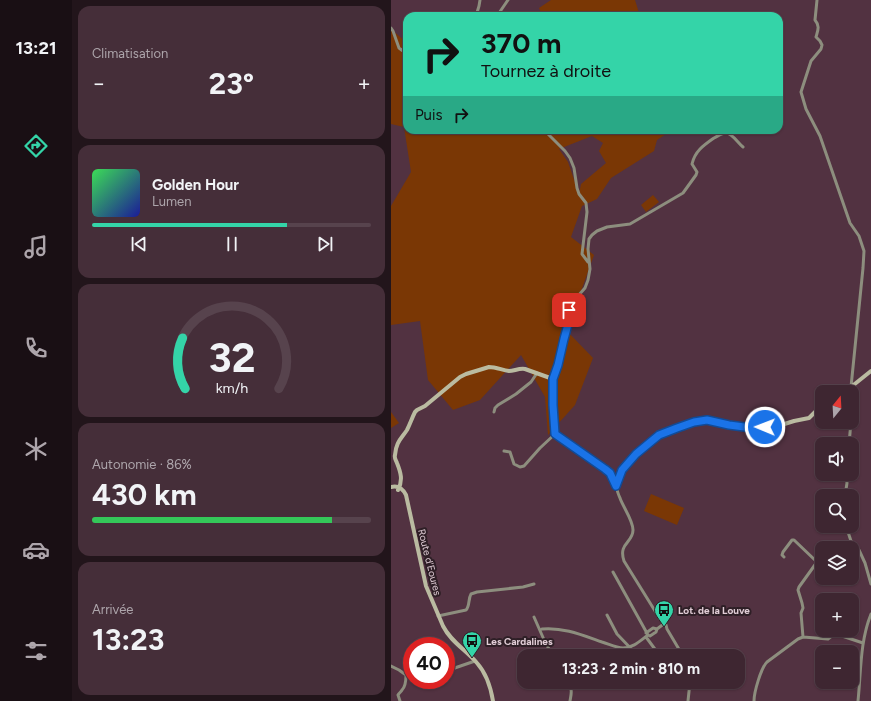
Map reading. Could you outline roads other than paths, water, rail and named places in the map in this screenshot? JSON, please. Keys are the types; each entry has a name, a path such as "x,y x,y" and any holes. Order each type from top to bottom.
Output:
{"street":[{"path":"477,12 480,0"},
{"path":"500,12 508,0"},
{"path":"817,0 815,20 819,27 816,37 820,40 822,45 821,49 811,61 801,92 806,109 820,136 850,223 859,236 864,251 851,385"},
{"path":"391,28 399,48 403,51"},
{"path":"549,134 570,158 574,168 579,194 586,203 587,212 583,254 589,263"},
{"path":"555,434 553,379 570,317 570,306 585,288 588,280 590,269 588,249 589,240 597,231 607,226 630,224 683,193 697,175 697,172 692,164 698,151 722,134"},
{"path":"731,134 743,147"},
{"path":"391,488 399,489 401,484 401,473 394,457 397,444 407,430 415,412 425,406 460,377 472,372 493,367 511,371 520,368 553,379"},
{"path":"856,385 871,371"},
{"path":"495,412 495,408 498,405 516,394 531,382 537,373"},
{"path":"616,486 622,470 636,454 659,435 677,428 694,422 707,420 752,428 778,426 809,418 815,412"},
{"path":"504,451 510,452 515,464 520,467 524,466 555,434"},
{"path":"555,434 610,473 633,528 633,532 623,547 622,555 624,561 679,649"},
{"name":"Route d'Eoures","path":"399,489 407,503 426,586 438,616 446,632 457,645 479,665 484,674 493,701"},
{"path":"848,533 851,541 859,550 865,563 871,584"},
{"path":"784,557 782,555 783,552 792,540 794,540 817,562 798,590 803,608 801,613 803,637"},
{"path":"613,572 656,649"},
{"path":"438,616 466,610 468,608 469,597 471,594 477,592 523,587 535,584"},
{"path":"858,701 863,643 871,614"},
{"path":"607,616 617,634 628,647"},
{"path":"534,618 549,649"},
{"path":"542,629 551,628 579,633 615,647 623,648 633,646 653,628 657,629 664,624"},
{"path":"754,701 757,684 764,665 798,639 803,637 827,639 839,635 863,643"},
{"path":"455,668 475,660"},
{"path":"391,666 403,673"},
{"path":"401,701 398,695 403,689"},
{"path":"570,701 572,689"},
{"path":"688,701 689,689"}],"place":[{"name":"Lot. de la Louve","path":"664,627"},
{"name":"Les Cardalines","path":"472,658"}]}
